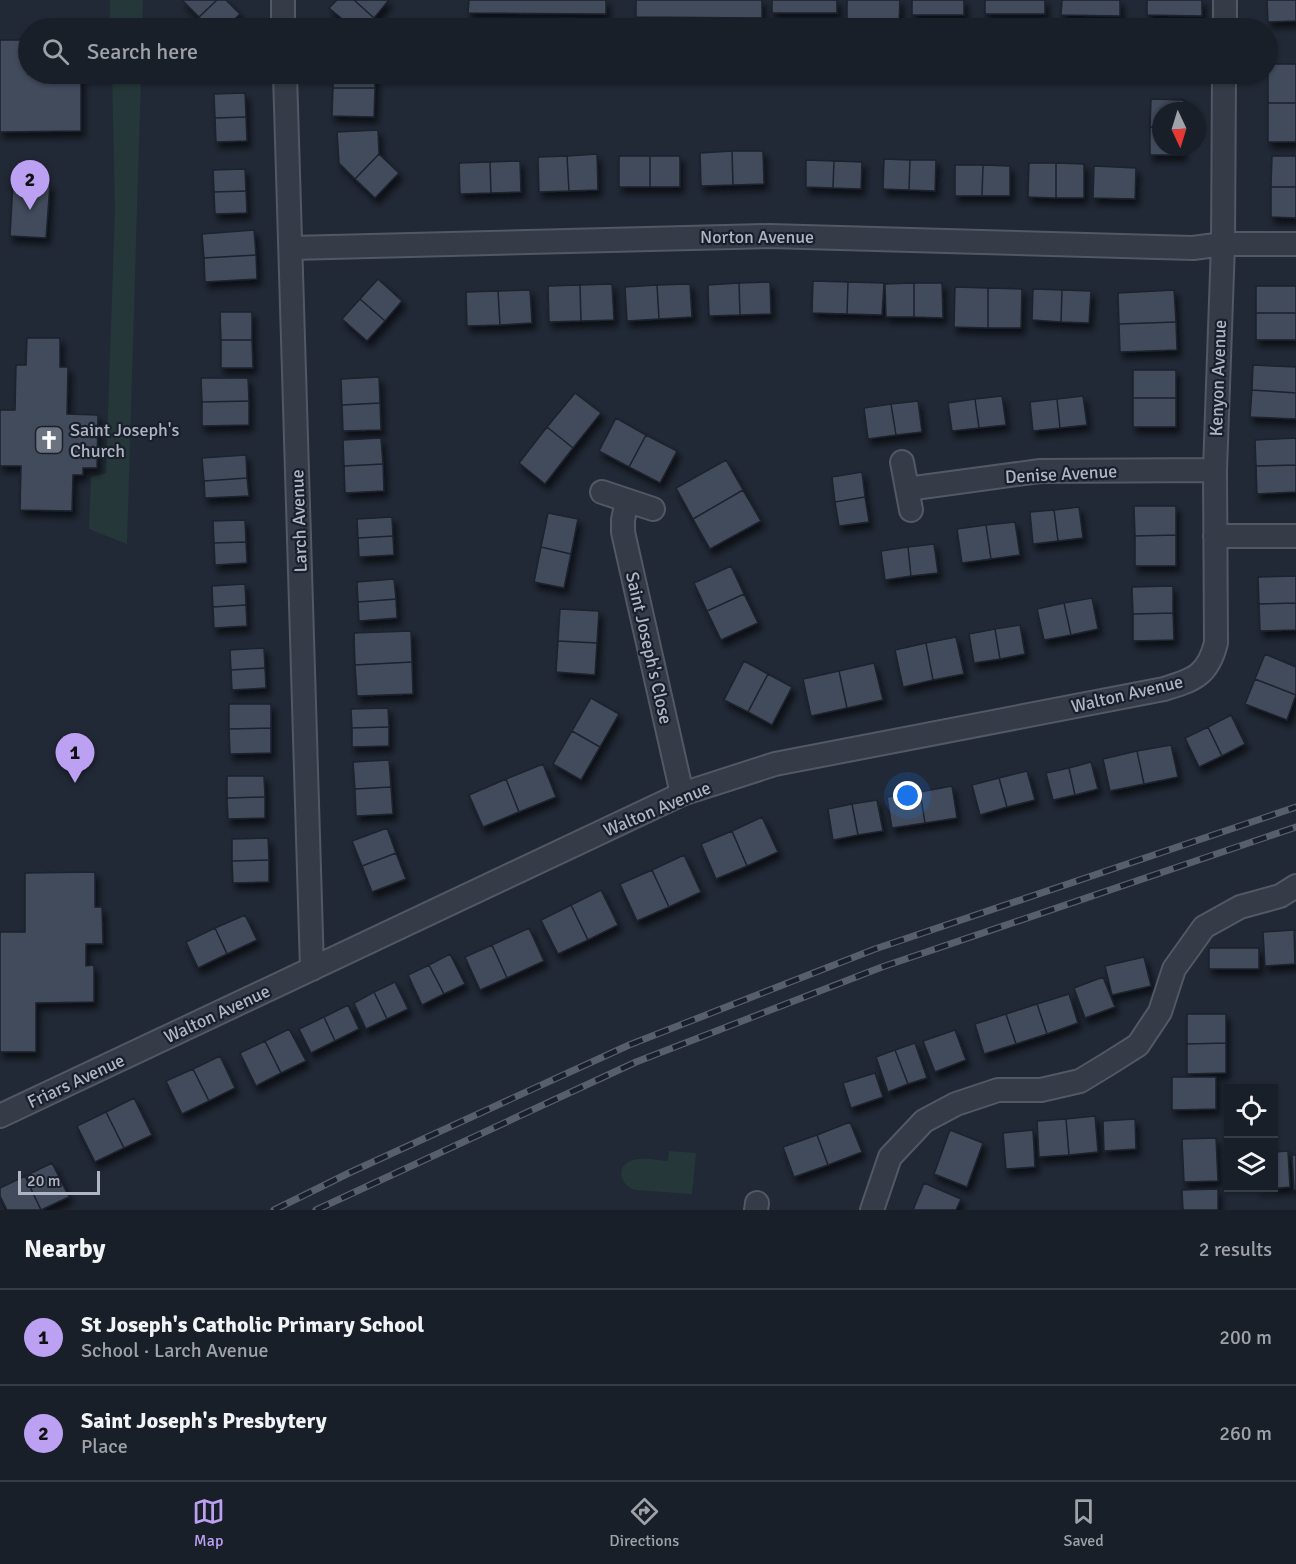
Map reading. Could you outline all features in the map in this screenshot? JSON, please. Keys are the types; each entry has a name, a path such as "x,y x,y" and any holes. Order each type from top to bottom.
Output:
{"street":[{"path":"283,0 284,18"},
{"path":"1225,0 1225,18"},
{"name":"Larch Avenue","path":"285,84 312,969"},
{"name":"Kenyon Avenue","path":"1197,677 1207,668 1216,643 1215,470 1223,244 1224,84"},
{"name":"Norton Avenue","path":"291,248 769,236 1193,248 1223,244 1296,244"},
{"name":"Denise Avenue","path":"902,462 909,500 1040,471 1215,470"},
{"path":"603,492 653,509"},
{"name":"Saint Joseph's Close","path":"627,501 623,532 682,794"},
{"path":"1215,536 1296,536"},
{"name":"Walton Avenue","path":"151,1046 682,794 775,764 1164,689 1197,677"},
{"path":"872,1210 890,1157 924,1121 956,1104 998,1090 1041,1090 1080,1081 1108,1064 1138,1045 1160,1011 1174,969 1204,927 1240,907 1280,896 1296,886"},
{"name":"Friars Avenue","path":"0,1116 151,1046"}],"shaded area":[{"path":"110,0 143,0 142,18 110,18"},
{"path":"112,84 141,84 127,544 89,529 91,477 106,473 115,209"},
{"path":"669,1151 696,1153 692,1194 636,1190 630,1188 623,1180 621,1175 623,1166 627,1163 641,1159 668,1161"}],"building":[{"path":"182,0 217,0 199,17"},
{"path":"217,0 226,0 240,14 236,18 199,17"},
{"path":"337,0 354,0 374,18 341,18 329,8"},
{"path":"354,0 389,0 374,18"},
{"path":"469,0 606,0 606,14 468,13"},
{"path":"636,0 762,0 762,18 636,17"},
{"path":"772,0 837,0 837,13 772,13"},
{"path":"847,0 900,0 899,18 847,18"},
{"path":"912,0 964,0 964,15 912,15"},
{"path":"985,0 1045,0 1045,14 985,14"},
{"path":"1062,0 1120,0 1120,16 1061,15"},
{"path":"1147,0 1202,0 1202,16 1147,15"},
{"path":"1267,0 1296,0 1296,21 1278,22 1278,18 1268,18"},
{"path":"0,40 18,40 18,84 81,84 81,131 0,132"},
{"path":"1278,64 1296,64 1296,103 1268,103 1268,84 1278,84"},
{"path":"333,84 375,84 375,88 333,88"},
{"path":"333,88 375,88 374,117 332,116"},
{"path":"245,93 246,117 215,118 214,94"},
{"path":"1151,99 1184,100 1184,102 1152,102 1152,127 1150,127"},
{"path":"1268,103 1296,103 1296,142 1268,142"},
{"path":"246,117 247,141 216,142 215,118"},
{"path":"1150,127 1152,127 1152,155 1150,155"},
{"path":"378,130 379,154 355,179 339,163 337,132"},
{"path":"732,151 763,151 764,184 733,185"},
{"path":"732,151 733,185 701,186 700,153"},
{"path":"379,154 399,173 375,198 355,179"},
{"path":"597,154 598,190 569,191 567,156"},
{"path":"567,156 569,191 539,192 538,157"},
{"path":"619,156 650,156 650,187 619,187"},
{"path":"650,156 680,156 680,187 650,187"},
{"path":"1272,156 1296,156 1296,187 1271,187"},
{"path":"884,159 910,160 909,190 883,189"},
{"path":"806,160 834,161 833,188 806,187"},
{"path":"910,160 936,160 935,191 909,190"},
{"path":"520,161 521,192 491,193 490,162"},
{"path":"834,161 862,162 861,189 833,188"},
{"path":"490,162 491,193 460,194 459,163"},
{"path":"1029,163 1056,163 1056,198 1028,197"},
{"path":"1056,163 1084,164 1084,198 1056,198"},
{"path":"955,165 983,165 982,196 955,196"},
{"path":"983,165 1010,166 1010,196 982,196"},
{"path":"1094,166 1136,168 1135,199 1093,198"},
{"path":"245,169 246,191 214,192 213,170"},
{"path":"13,182 50,184 46,238 10,236"},
{"path":"1271,187 1296,187 1296,218 1271,217"},
{"path":"246,191 247,213 215,214 214,192"},
{"path":"254,230 256,255 204,258 202,234"},
{"path":"256,255 257,279 205,282 204,258"},
{"path":"378,279 402,301 385,321 360,299"},
{"path":"813,281 848,282 847,314 812,313"},
{"path":"770,282 771,314 740,315 739,283"},
{"path":"848,282 884,283 882,315 847,314"},
{"path":"739,283 740,315 709,316 708,285"},
{"path":"914,283 942,283 943,318 914,317"},
{"path":"914,283 914,317 886,317 885,284"},
{"path":"612,284 614,320 581,321 580,285"},
{"path":"690,284 692,317 659,319 657,285"},
{"path":"580,285 581,321 549,322 548,286"},
{"path":"657,285 659,319 627,321 625,287"},
{"path":"1256,286 1296,286 1296,313 1256,313"},
{"path":"955,287 988,288 988,328 954,327"},
{"path":"988,288 1022,289 1021,328 988,328"},
{"path":"1033,289 1062,290 1061,322 1032,320"},
{"path":"530,290 532,323 500,325 498,291"},
{"path":"1062,290 1091,291 1089,323 1061,322"},
{"path":"1174,290 1176,322 1119,324 1118,293"},
{"path":"498,291 500,325 467,326 466,292"},
{"path":"360,299 385,321 367,341 342,319"},
{"path":"220,312 252,312 252,340 221,340"},
{"path":"1256,313 1296,313 1296,340 1256,340"},
{"path":"1176,322 1177,350 1120,352 1119,324"},
{"name":"Saint Joseph's Church","path":"27,338 60,338 60,367 68,367 67,414 98,415 97,468 83,468 83,475 73,475 72,511 20,510 21,466 0,466 0,410 15,410 16,365 26,365"},
{"path":"221,340 252,340 253,368 221,368"},
{"path":"1253,365 1296,367 1296,393 1252,390"},
{"path":"1133,370 1176,370 1176,398 1133,398"},
{"path":"379,377 380,403 342,405 341,379"},
{"path":"201,378 248,378 249,401 202,402"},
{"path":"1252,390 1296,393 1296,419 1250,417"},
{"path":"575,393 601,413 573,448 547,427"},
{"path":"1002,396 1006,425 979,428 975,399"},
{"path":"1083,396 1087,425 1060,428 1057,399"},
{"path":"1133,398 1176,398 1176,427 1133,427"},
{"path":"975,399 979,428 952,431 948,403"},
{"path":"1057,399 1060,428 1033,431 1030,402"},
{"path":"249,401 249,425 202,426 202,402"},
{"path":"918,401 922,432 896,435 891,404"},
{"path":"380,403 381,430 343,431 342,405"},
{"path":"891,404 896,435 868,439 864,408"},
{"path":"616,418 646,435 629,467 599,451"},
{"path":"547,427 573,448 545,484 519,463"},
{"path":"646,435 677,451 660,483 629,467"},
{"path":"381,438 383,464 344,466 343,440"},
{"path":"1296,438 1296,465 1256,466 1255,440"},
{"path":"246,455 247,478 204,481 202,458"},
{"path":"726,460 743,490 693,519 676,488"},
{"path":"383,464 384,491 345,493 344,466"},
{"path":"1296,465 1296,492 1257,494 1256,466"},
{"path":"862,472 865,497 835,502 832,477"},
{"path":"247,478 249,496 205,498 204,481"},
{"path":"743,490 761,521 710,549 693,519"},
{"path":"865,497 869,522 839,526 835,502"},
{"path":"1134,506 1176,506 1176,535 1135,536"},
{"path":"1079,507 1083,538 1058,541 1054,510"},
{"path":"1054,510 1058,541 1033,544 1030,512"},
{"path":"548,513 578,519 571,554 541,547"},
{"path":"392,517 393,536 358,538 357,519"},
{"path":"245,520 246,542 214,543 213,521"},
{"path":"1015,522 1020,555 991,559 986,525"},
{"path":"986,525 991,559 962,563 957,529"},
{"path":"1176,535 1176,566 1135,566 1135,536"},
{"path":"393,536 394,555 359,557 358,538"},
{"path":"246,542 247,563 215,565 214,543"},
{"path":"934,544 938,573 911,576 908,547"},
{"path":"541,547 571,554 564,588 534,582"},
{"path":"908,547 911,576 885,580 881,551"},
{"path":"731,566 744,594 707,611 694,583"},
{"path":"1296,576 1296,603 1259,604 1258,577"},
{"path":"394,579 396,599 358,602 357,582"},
{"path":"245,584 246,605 213,607 212,586"},
{"path":"1173,586 1173,613 1133,614 1132,587"},
{"path":"744,594 758,623 721,640 707,611"},
{"path":"1092,598 1098,629 1071,635 1064,603"},
{"path":"396,599 397,618 359,621 358,602"},
{"path":"1064,603 1071,635 1044,640 1037,609"},
{"path":"1296,603 1296,630 1260,631 1259,604"},
{"path":"246,605 247,626 214,628 213,607"},
{"path":"560,609 599,611 597,643 558,641"},
{"path":"1173,613 1174,640 1133,641 1133,614"},
{"path":"1020,625 1025,654 1000,659 995,629"},
{"path":"995,629 1000,659 974,663 969,634"},
{"path":"411,631 412,662 355,665 354,633"},
{"path":"956,637 964,674 933,680 926,643"},
{"path":"558,641 597,643 595,675 556,672"},
{"path":"926,643 933,680 903,687 895,650"},
{"path":"264,648 265,668 231,670 230,650"},
{"path":"1265,654 1296,667 1296,695 1255,679"},
{"path":"744,661 768,674 748,712 724,700"},
{"path":"412,662 413,694 357,696 355,665"},
{"path":"874,663 883,700 847,708 839,671"},
{"path":"265,668 266,688 232,690 231,670"},
{"path":"839,671 847,708 811,716 803,679"},
{"path":"768,674 792,687 772,725 748,712"},
{"path":"1255,679 1296,695 1287,720 1245,704"},
{"path":"591,698 619,714 600,747 572,731"},
{"path":"229,704 271,704 271,728 229,729"},
{"path":"388,708 389,727 352,728 351,709"},
{"path":"1231,715 1245,744 1222,756 1208,727"},
{"path":"389,727 389,746 352,747 352,728"},
{"path":"1208,727 1222,756 1199,767 1185,738"},
{"path":"271,728 271,753 230,754 229,729"},
{"path":"572,731 600,747 581,780 553,764"},
{"path":"1171,745 1178,777 1144,784 1137,751"},
{"path":"1137,751 1144,784 1110,791 1103,759"},
{"path":"389,760 391,787 355,789 353,762"},
{"path":"1091,762 1098,789 1075,795 1069,768"},
{"path":"543,764 556,797 519,812 506,779"},
{"path":"1069,768 1075,795 1053,800 1046,773"},
{"path":"1027,771 1035,800 1007,807 999,778"},
{"path":"227,776 264,776 265,797 227,798"},
{"path":"999,778 1007,807 980,815 972,785"},
{"path":"506,779 519,812 483,827 469,795"},
{"path":"952,786 957,818 925,823 920,792"},
{"path":"391,787 393,814 356,816 355,789"},
{"path":"920,792 925,823 892,828 887,797"},
{"path":"265,797 265,818 228,819 227,798"},
{"path":"877,800 883,831 858,835 852,804"},
{"path":"852,804 858,835 833,840 828,809"},
{"path":"762,817 778,852 747,866 732,831"},
{"path":"387,828 396,853 362,866 352,841"},
{"path":"732,831 747,866 716,879 701,844"},
{"path":"268,838 269,860 232,861 232,839"},
{"path":"396,853 406,879 372,892 362,866"},
{"path":"684,855 701,892 669,907 652,870"},
{"path":"269,860 269,882 233,883 232,861"},
{"path":"652,870 669,907 637,921 620,884"},
{"path":"95,872 95,907 102,907 103,944 86,944 86,966 94,965 94,1002 36,1003 36,1052 0,1052 0,932 25,932 25,873"},
{"path":"601,890 618,925 588,940 571,905"},
{"path":"571,905 588,940 558,954 541,920"},
{"path":"245,915 257,940 227,954 215,928"},
{"path":"215,928 227,954 198,968 186,942"},
{"path":"529,928 544,961 507,978 492,945"},
{"path":"1294,930 1295,964 1265,966 1263,932"},
{"path":"1294,930 1296,930 1296,964 1295,964"},
{"path":"492,945 507,978 480,990 465,957"},
{"path":"1209,948 1259,948 1259,969 1209,969"},
{"path":"450,954 465,984 444,994 429,965"},
{"path":"1144,957 1151,986 1112,995 1105,966"},
{"path":"429,965 444,994 422,1005 408,975"},
{"path":"1103,977 1115,1007 1085,1018 1074,988"},
{"path":"395,982 408,1009 387,1019 374,992"},
{"path":"374,992 387,1019 366,1029 354,1003"},
{"path":"1069,994 1078,1023 1047,1034 1037,1004"},
{"path":"1037,1004 1047,1034 1016,1044 1006,1014"},
{"path":"348,1005 359,1029 335,1041 324,1017"},
{"path":"1006,1014 1016,1044 984,1054 975,1024"},
{"path":"1187,1014 1226,1014 1226,1043 1187,1044"},
{"path":"324,1017 335,1041 311,1053 299,1029"},
{"path":"289,1029 306,1061 281,1073 265,1041"},
{"path":"955,1030 966,1060 935,1072 923,1041"},
{"path":"265,1041 281,1073 256,1086 240,1053"},
{"path":"915,1043 927,1078 908,1084 895,1050"},
{"path":"1226,1043 1226,1073 1187,1074 1187,1044"},
{"path":"895,1050 908,1084 888,1092 876,1057"},
{"path":"220,1056 235,1088 209,1101 193,1069"},
{"path":"193,1069 209,1101 182,1114 166,1081"},
{"path":"875,1073 883,1097 851,1108 843,1083"},
{"path":"1172,1077 1216,1077 1216,1109 1172,1110"},
{"path":"134,1098 152,1135 124,1148 106,1112"},
{"path":"106,1112 124,1148 95,1162 77,1126"},
{"path":"1095,1116 1098,1152 1069,1155 1066,1119"},
{"path":"1066,1119 1069,1155 1039,1157 1037,1121"},
{"path":"1135,1119 1136,1149 1104,1151 1103,1121"},
{"path":"850,1122 862,1152 828,1165 817,1135"},
{"path":"950,1130 983,1143 967,1187 934,1174"},
{"path":"1033,1130 1035,1167 1006,1169 1003,1133"},
{"path":"817,1135 828,1165 794,1177 783,1147"},
{"path":"1216,1138 1218,1181 1184,1182 1182,1139"},
{"path":"1288,1151 1290,1187 1278,1188 1278,1152"},
{"path":"1292,1155 1296,1155 1296,1190 1294,1190"},
{"path":"52,1163 69,1197 41,1210 25,1176"},
{"path":"25,1176 41,1210 7,1210 0,1196 0,1188"},
{"path":"924,1183 961,1199 956,1210 913,1210"},
{"path":"1218,1189 1218,1210 1183,1210 1182,1190"}],"railway":[{"path":"274,1210 351,1172 629,1045 875,949 1296,807"},
{"path":"316,1210 636,1062 882,967 1296,827"}],"place":[{"name":"Saint Joseph's Presbytery","path":"30,210"},
{"name":"Saint Joseph's Church","path":"49,440"},
{"name":"St Joseph's Catholic Primary School","path":"75,783"}]}
